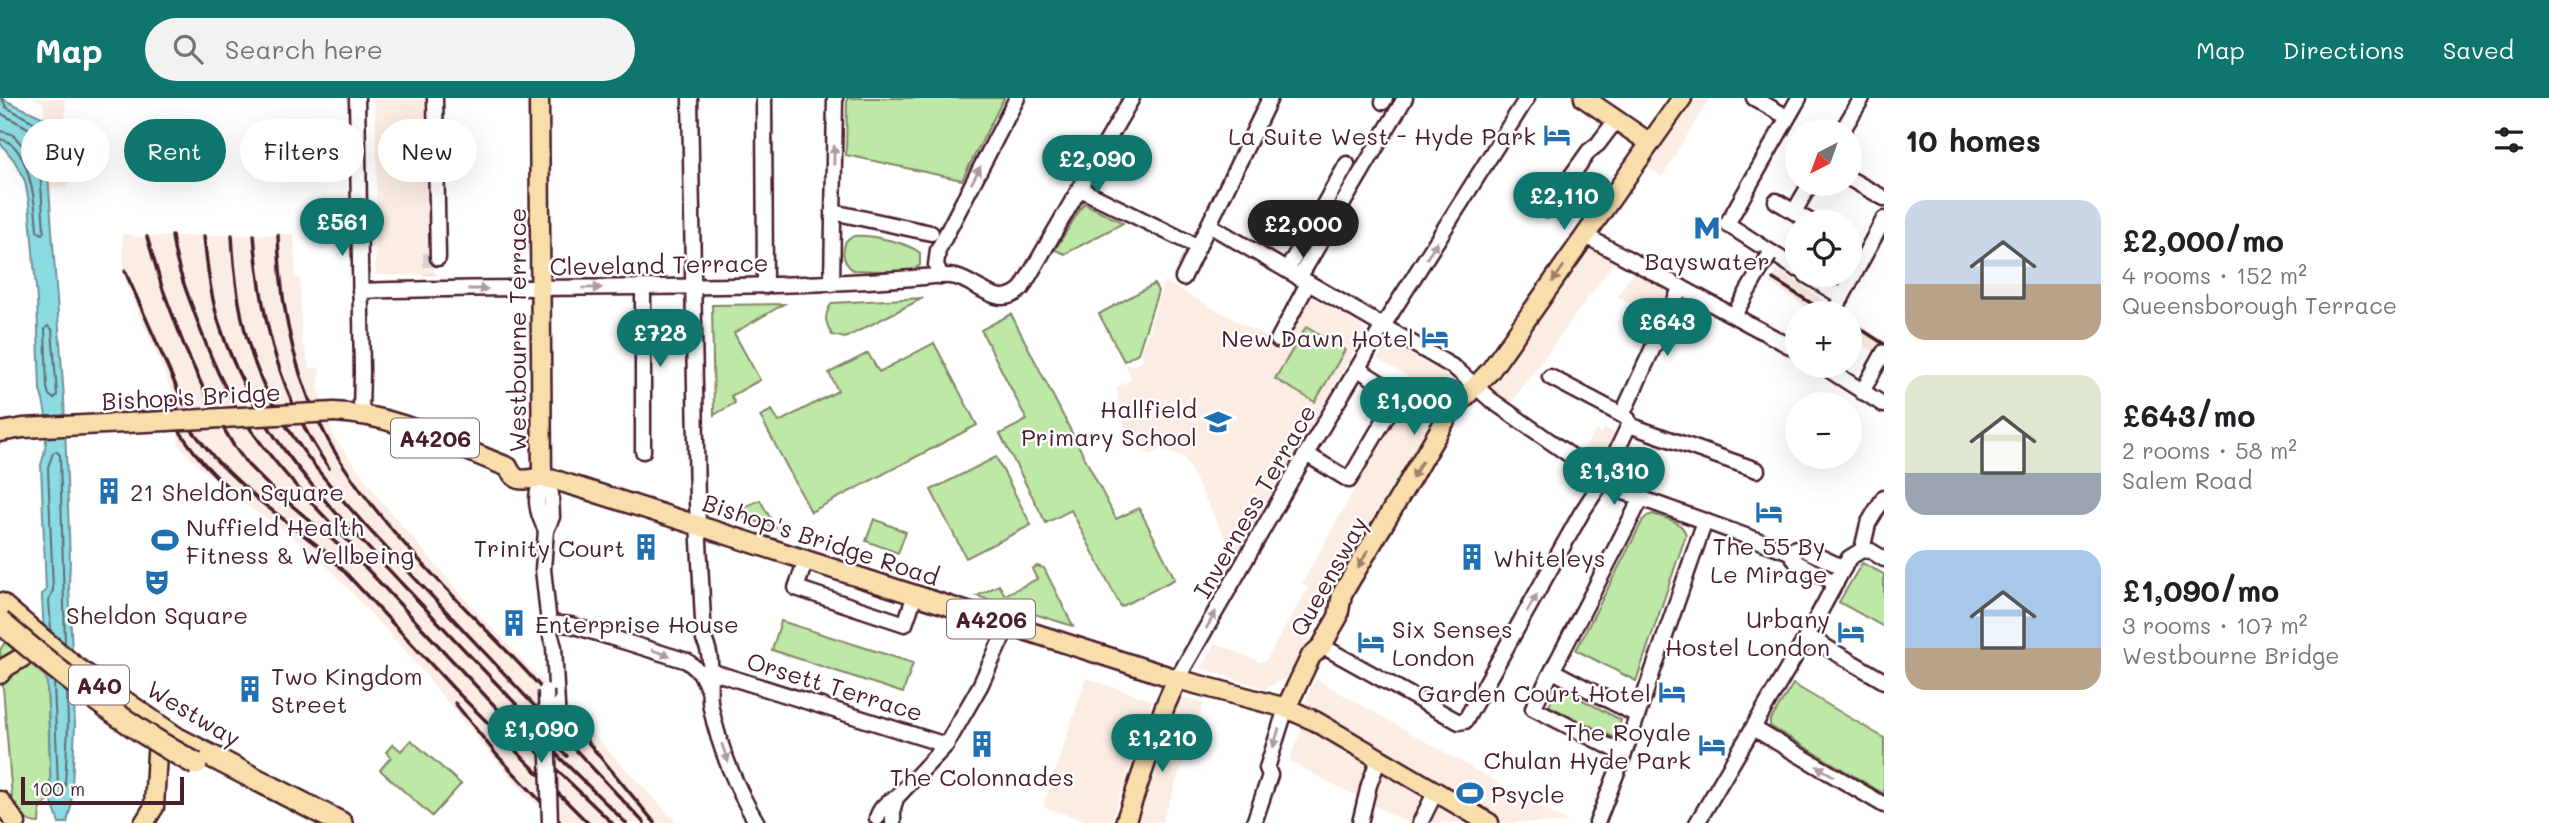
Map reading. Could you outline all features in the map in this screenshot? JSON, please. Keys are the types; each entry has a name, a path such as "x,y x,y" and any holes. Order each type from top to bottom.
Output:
{"highway":[{"name":"Westway","path":"0,604 75,668 176,738 341,823"},
{"name":"Westway","path":"0,622 74,684 157,743 310,823"}],"main road":[{"name":"Westbourne Terrace","path":"539,98 542,478"},
{"path":"1584,98 1650,143"},
{"name":"Queensway","path":"1286,708 1311,656 1322,646 1338,617 1342,594 1449,414 1476,388 1682,98"},
{"name":"Bishop's Bridge","path":"23,428 104,426 334,412 361,413"},
{"name":"Bishop's Bridge Road","path":"361,413 402,425 508,467 513,475 527,481 542,478 698,525 1177,679 1286,708"},
{"name":"A4206","path":"0,420 23,428"},
{"name":"A4206","path":"0,432 23,428"},
{"path":"0,674 6,667 28,656 57,661"},
{"path":"1125,823 1165,706 1177,679"},
{"name":"A4206","path":"1286,708 1379,758 1489,823"},
{"path":"144,823 154,807 157,753"},
{"path":"0,801 16,823"}],"street":[{"path":"357,98 363,389 361,413"},
{"path":"435,98 438,258"},
{"path":"690,98 698,525 704,640 709,649 708,688 711,710 732,772 758,823"},
{"path":"764,98 765,286"},
{"path":"832,284 835,98"},
{"path":"1017,98 938,234 936,265 941,275 963,279 997,297 1009,297 1023,288 1132,98"},
{"path":"1184,278 1270,98"},
{"path":"1298,277 1405,98"},
{"name":"Inverness Terrace","path":"1177,679 1383,326 1527,98"},
{"path":"1754,98 1780,113"},
{"path":"1785,262 1727,224 1799,98"},
{"path":"1849,119 1862,98"},
{"path":"1547,210 1589,151 1598,144 1616,120"},
{"path":"1278,341 1298,277 1347,164"},
{"path":"1862,186 1884,198"},
{"path":"1080,188 1198,247"},
{"path":"1776,201 1791,210"},
{"path":"833,212 938,234"},
{"path":"1840,301 1884,219"},
{"path":"1209,225 1455,368 1476,388 1603,480 1641,499 1790,552 1797,563 1836,583"},
{"path":"1586,236 1785,343"},
{"path":"1734,315 1770,254"},
{"name":"Cleveland Terrace","path":"360,291 434,282 540,289 765,286 832,284 941,275"},
{"path":"643,287 643,452"},
{"path":"1322,646 1460,722 1465,721 1582,512 1603,480 1681,287"},
{"path":"1819,287 1832,301"},
{"path":"1862,392 1884,352"},
{"path":"1306,454 1349,480 1399,395 1358,369"},
{"path":"1550,377 1626,420 1756,470"},
{"path":"1841,378 1884,405"},
{"name":"Westbourne Terrace","path":"542,478 551,494 552,517 546,530 543,569 549,628 554,647 551,685"},
{"path":"1862,550 1868,524 1884,497"},
{"path":"1624,754 1533,708 1641,499"},
{"path":"1597,823 1624,754 1705,521"},
{"path":"1790,552 1801,548 1844,568"},
{"path":"1697,823 1852,554 1862,550 1871,551 1884,559"},
{"path":"806,560 796,588 905,624 915,595"},
{"path":"549,628 572,625 687,661 700,672 708,688"},
{"path":"897,798 893,808 893,823 873,821 879,810 897,798 946,745 980,687 1008,625"},
{"path":"1807,636 1884,681"},
{"path":"687,661 697,653 704,640"},
{"name":"Orsett Terrace","path":"710,671 946,745"},
{"path":"1552,671 1637,715"},
{"path":"550,823 551,685"},
{"path":"551,685 559,823"},
{"name":"Queensway","path":"1254,823 1270,775 1267,768 1286,708"},
{"path":"1753,728 1884,806"},
{"path":"1360,823 1379,758"},
{"path":"1420,823 1436,791"}],"shaded area":[{"path":"33,98 65,98 66,119 44,119 43,103"},
{"path":"374,98 431,98 431,119 378,119 378,182 432,182 434,275 375,275 377,156"},
{"path":"1693,98 1710,98 1662,177 1647,167"},
{"path":"49,182 68,182 68,188 49,189"},
{"path":"122,233 140,237 294,234 296,278 300,278 302,347 305,347 309,368 320,368 318,387 334,437 385,506 467,601 677,823 556,823 515,783 400,645 323,562 276,524 244,504 197,465 179,445 174,396 126,284"},
{"path":"1587,247 1616,260 1509,406 1486,391 1486,385"},
{"path":"1778,270 1785,275 1785,287 1804,287 1824,301 1797,301 1770,283"},
{"path":"1634,272 1669,290 1656,319 1617,296"},
{"name":"Hallfield Primary School","path":"1164,281 1281,345 1308,295 1362,326 1363,335 1236,560 1184,457 1160,450 1150,455 1134,442 1119,414 1117,387 1132,379 1125,364 1137,365 1144,359 1141,354"},
{"path":"1862,326 1884,341 1878,355 1862,344"},
{"path":"1388,342 1447,375 1454,391 1286,678 1265,689 1201,668 1215,643 1260,662 1266,660 1308,588 1302,583 1354,490 1350,488 1414,380 1377,359"},
{"path":"1604,428 1618,435 1603,464 1583,450 1596,430 1601,433"},
{"path":"1086,678 1152,700 1111,823 1092,823 1043,807"},
{"path":"1316,679 1569,823 1502,823 1302,706"},
{"path":"1188,698 1204,703 1162,823 1136,823 1174,709 1180,700"},
{"path":"1302,728 1468,823 1408,823 1289,761"}],"green space":[{"path":"847,98 1004,98 962,180 846,155"},
{"path":"1084,203 1123,223 1065,254 1055,250"},
{"path":"854,236 879,238 915,249 920,253 920,265 911,272 853,270 845,261 843,253 846,241"},
{"path":"1154,284 1158,291 1138,353 1124,361 1099,314"},
{"path":"923,298 845,338 832,335 827,323 826,315 832,303"},
{"path":"784,304 734,333 760,380 731,396 735,403 714,415 712,305"},
{"path":"1011,314 1116,519 1139,508 1175,579 1121,607 1071,510 1046,523 1000,434 1027,420 981,330"},
{"path":"1306,327 1345,350 1315,402 1275,379"},
{"path":"934,343 977,425 811,512 760,416 772,410 779,422 838,391 829,373 868,353 879,372"},
{"path":"996,457 1031,525 966,558 931,490"},
{"path":"760,500 776,528 730,513"},
{"path":"1653,514 1678,524 1686,535 1636,681 1576,650 1643,520"},
{"path":"874,519 906,532 898,553 866,541"},
{"path":"1862,563 1884,574 1884,627 1839,602"},
{"path":"1037,566 1044,568 1073,626 977,596 999,585 1005,595 1037,579 1032,569"},
{"path":"781,621 913,663 903,693 772,650"},
{"path":"5,642 47,678 51,799 40,808 39,823 29,821 21,815 12,798 0,650"},
{"path":"1793,684 1884,738 1884,794 1770,726 1770,721"},
{"path":"1560,688 1621,720 1615,738 1549,706 1556,689"},
{"path":"411,740 461,784 432,816 380,770 391,757 386,752 393,744 401,751"}],"water":[{"path":"0,98 44,118 21,119 21,173 0,143"},
{"path":"25,182 49,182 64,398 75,726 71,806 67,823 59,823 51,799 42,598 46,591 41,465 46,427 40,390 37,301"}],"tunnel":[{"path":"430,253 430,275"}],"railway":[{"path":"232,235 238,297 252,356 268,394 300,446 362,522 644,823"},
{"path":"254,235 262,297 276,357 298,414 329,468"},
{"path":"278,235 282,288 298,366 316,416 347,471 393,531 541,688 655,823"},
{"path":"172,236 180,273 199,325 235,405 276,463 350,543"},
{"path":"204,236 218,320 233,361 251,398 295,465 348,526 567,756"},
{"path":"147,237 185,348 215,414 248,465 367,569 534,748 612,823"},
{"path":"125,271 184,404"},
{"path":"1773,279 1808,301"},
{"path":"1862,330 1884,344"},
{"path":"171,396 185,422 218,462 256,498 327,553 455,690 588,823"},
{"path":"159,397 194,452 216,476 241,497"},
{"path":"455,703 496,754 561,823"},
{"path":"555,753 626,823"}],"place":[{"name":"La Suite West - Hyde Park","path":"1557,135"},
{"name":"Bayswater","path":"1707,228"},
{"name":"New Dawn Hotel","path":"1435,337"},
{"name":"Hallfield Primary School","path":"1218,422"},
{"name":"21 Sheldon Square","path":"109,491"},
{"name":"The 55 By Le Mirage","path":"1769,512"},
{"name":"Nuffield Health Fitness & Wellbeing","path":"165,540"},
{"name":"Trinity Court","path":"646,547"},
{"name":"Whiteleys","path":"1472,557"},
{"name":"Sheldon Square","path":"157,582"},
{"name":"Enterprise House","path":"514,623"},
{"name":"Urbany Hostel London","path":"1851,632"},
{"name":"Six Senses London","path":"1371,642"},
{"name":"Two Kingdom Street","path":"250,689"},
{"name":"Garden Court Hotel","path":"1672,692"},
{"name":"The Colonnades","path":"982,744"},
{"name":"The Royale Chulan Hyde Park","path":"1712,745"},
{"name":"Psycle","path":"1470,793"}]}
